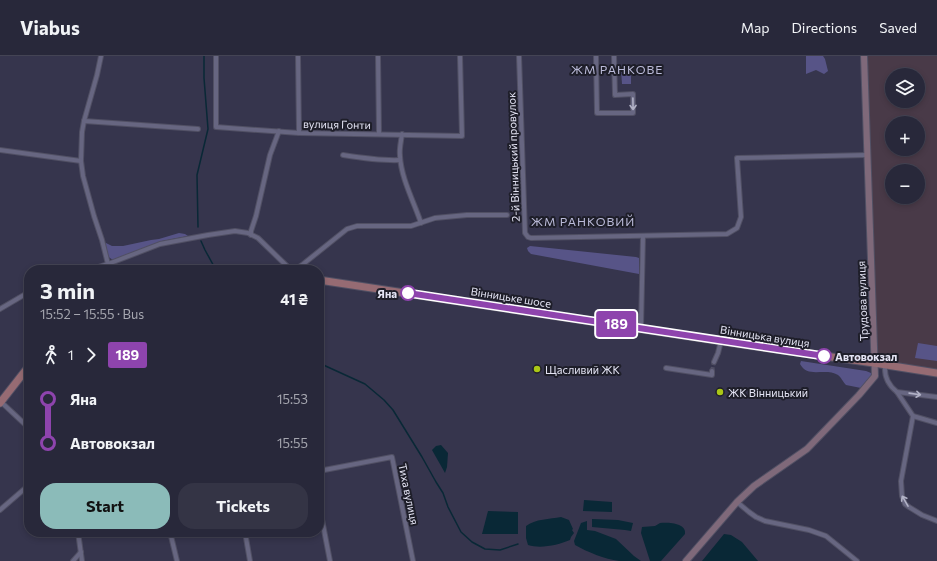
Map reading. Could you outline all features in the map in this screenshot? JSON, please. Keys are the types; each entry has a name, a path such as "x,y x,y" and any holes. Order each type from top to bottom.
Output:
{"main road":[{"name":"Трудова вулиця","path":"686,561 737,502 754,486 807,449 859,395 875,376 864,56"},
{"name":"Вінницьке шосе","path":"324,281 700,337"},
{"name":"Вінницька вулиця","path":"700,337 937,373"},
{"path":"0,402 24,372"}],"street":[{"path":"100,56 97,75 82,132 81,161 83,176 108,264"},
{"name":"вулиця Гонти","path":"216,56 216,127 299,133 462,136 460,56"},
{"path":"298,56 299,133"},
{"path":"378,56 379,134"},
{"name":"2-й Вінницький провулок","path":"518,56 525,233 531,238 727,234 737,228 741,217 737,158 868,155"},
{"path":"596,56 597,113 633,113 633,94 615,95 614,56"},
{"path":"84,121 198,129"},
{"path":"251,234 270,155 279,132"},
{"path":"402,134 400,160 406,182 421,223"},
{"path":"0,150 81,161"},
{"path":"342,155 370,159 400,160"},
{"path":"302,265 347,229 357,226 411,226 435,218 467,215 507,215"},
{"path":"105,265 160,244 235,231 245,232 258,238 286,265"},
{"path":"640,328 643,236"},
{"path":"0,309 24,295"},
{"path":"714,362 721,340"},
{"path":"885,365 884,371 887,381 913,416 937,423"},
{"path":"666,368 712,375 712,371"},
{"path":"895,390 937,397"},
{"path":"0,402 24,424"},
{"path":"913,416 901,481 902,496 905,504 909,507 922,515 937,521"},
{"name":"Тиха вулиця","path":"324,470 392,457 414,561"},
{"path":"0,510 24,489"},
{"path":"737,502 756,517 765,521 809,530 826,536 858,561"},
{"path":"324,530 330,561"},
{"path":"79,537 82,561"},
{"path":"171,537 176,561"},
{"path":"246,537 250,561"},
{"path":"73,561 81,552"}],"shaded area":[{"path":"806,56 823,56 828,71 824,74 816,70 806,74"},
{"path":"867,56 937,56 937,371 876,361"},
{"path":"621,70 631,70 631,84 622,84"},
{"path":"179,233 188,236 162,241 114,260 109,257 107,253 106,243 112,246 123,246 159,239"},
{"path":"530,246 636,257 639,258 639,274 531,254 527,248"},
{"path":"918,343 937,346 937,361 915,358"},
{"path":"801,361 866,371 871,373 872,376 861,388 846,385 838,375 833,373 807,371 800,364"}],"water":[{"path":"441,445 448,453 445,473 432,450 436,446"},
{"path":"584,500 612,502 612,512 583,511"},
{"path":"488,511 518,512 518,534 482,534"},
{"path":"561,517 569,520 573,529 572,530 574,533 570,540 549,546 538,547 528,545 526,538 526,526 538,521"},
{"path":"592,519 618,520 633,523 631,531 592,527"},
{"path":"587,521 587,530 595,531 616,539 641,561 614,560 596,555 575,545 574,541 581,523"},
{"path":"660,523 680,525 685,530 685,534 661,561 650,561 641,533 642,527 655,526"},
{"path":"724,534 731,535 742,542 758,561 702,561"}],"waterway":[{"path":"198,227 197,175 208,129 204,78 204,56"},
{"path":"201,241 213,265"},
{"path":"324,365 365,384 384,400 393,410 443,493 448,507 461,532 472,542 485,549 500,550 518,544"}],"tunnel":[{"path":"712,371 714,362"}],"bus line":[{"name":"189","path":"408,293 824,356"}],"place":[{"name":"Яна","path":"408,293"},
{"name":"Автовокзал","path":"824,356"},
{"name":"Щасливий ЖК","path":"537,369"},
{"name":"ЖК Вінницький","path":"720,392"}],"district":[{"name":"ЖМ РАНКОВЕ","path":"617,69"},
{"name":"ЖМ РАНКОВИЙ","path":"583,221"}]}
